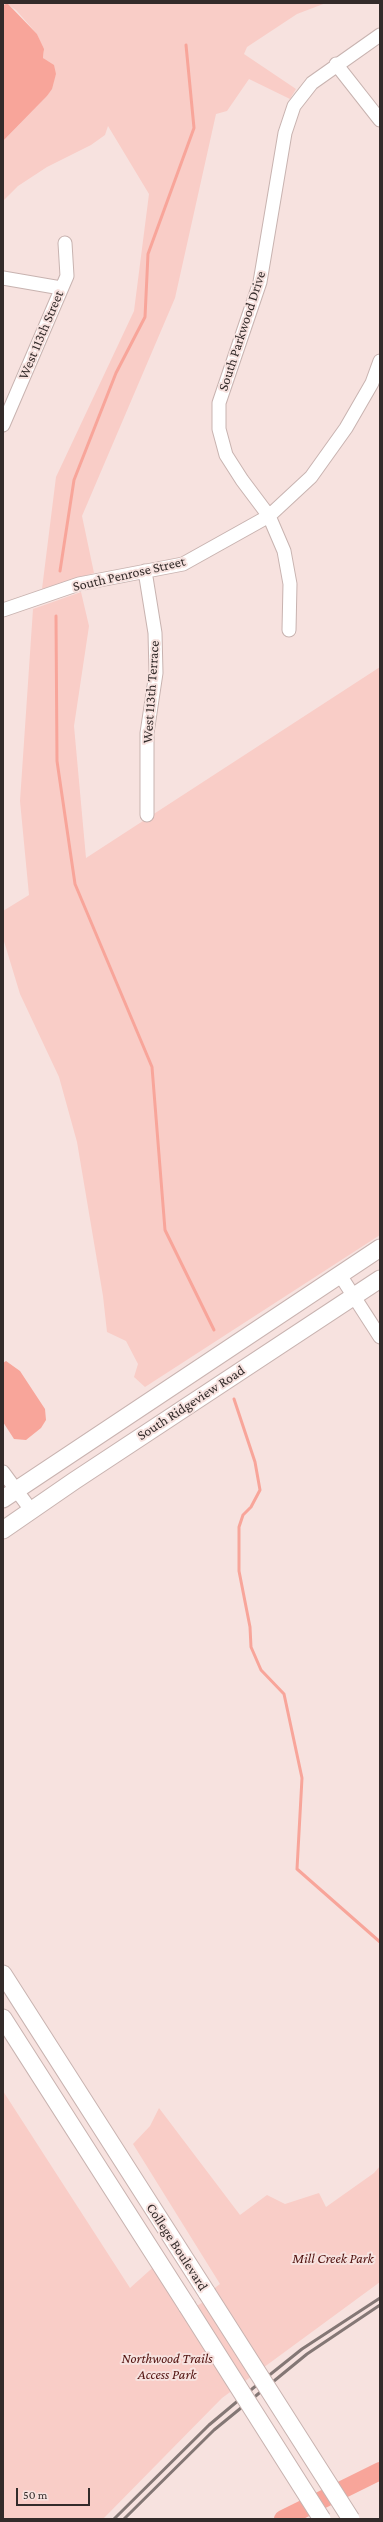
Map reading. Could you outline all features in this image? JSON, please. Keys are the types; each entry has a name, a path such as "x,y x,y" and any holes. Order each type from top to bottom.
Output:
{"main road":[{"name":"South Ridgeview Road","path":"9,1494 380,1248"},
{"name":"South Ridgeview Road","path":"3,1530 380,1279"},
{"name":"College Boulevard","path":"3,1974 351,2519"},
{"name":"College Boulevard","path":"3,2018 322,2519"}],"street":[{"name":"South Parkwood Drive","path":"289,630 290,584 286,558 269,516 242,480 226,455 219,429 219,403 260,282 285,133 294,106 312,83 336,64 380,35"},
{"path":"336,64 380,120"},
{"name":"West 113th Street","path":"3,424 67,276 65,243"},
{"path":"3,278 61,288"},
{"name":"South Penrose Street","path":"3,610 79,584 183,564 269,516 310,477 346,428 372,383 380,361"},
{"name":"West 113th Terrace","path":"146,571 156,633 156,673 147,733 147,815"},
{"path":"340,1275 380,1337"},
{"path":"3,1472 9,1494 31,1510"}],"green space":[{"path":"3,3 326,3 297,14 247,47 244,54 296,89 290,99 249,79 227,111 216,114 175,298 82,516 94,573 42,589 56,477 134,311 149,194 108,126 105,135 91,145 47,167 18,186 3,201 3,141 47,96 56,74 43,58 44,52 37,34 16,10 7,4 3,6"},
{"path":"81,592 89,626 74,726 86,858 380,667 380,1235 145,1387 134,1377 138,1364 126,1341 107,1332 103,1296 77,1142 59,1077 20,994 3,938 3,911 29,895 20,801 33,609"},
{"path":"3,2091 130,2288 159,2262 190,2310 210,2298 212,2290 220,2284 133,2144 150,2126 159,2108 240,2215 267,2195 285,2204 319,2193 326,2207 374,2173 380,2166 380,2282 222,2398 103,2519 3,2519"}],"shaded area":[{"path":"7,3 37,34 44,49 43,58 54,65 56,74 52,89 47,96 3,141 3,6"},
{"path":"6,1361 20,1371 45,1409 46,1420 41,1428 26,1440 14,1439 3,1422 3,1363"}],"waterway":[{"path":"60,571 74,480 116,373 145,317 148,254 194,128 186,45"},
{"path":"56,616 57,761 75,884 152,1067 165,1230 214,1330"},
{"path":"234,1399 255,1462 260,1490 251,1507 243,1515 239,1527 239,1571 250,1627 251,1647 261,1670 284,1694 302,1778 297,1869 380,1942"},
{"path":"283,2519 380,2471"}],"railway":[{"path":"114,2519 209,2425 252,2389 302,2349 380,2298"},
{"path":"124,2519 214,2430 307,2354 380,2305"}],"park label":[{"name":"Mill Creek Park","path":"333,2259"},
{"name":"Northwood Trails Access Park","path":"167,2368"}]}
